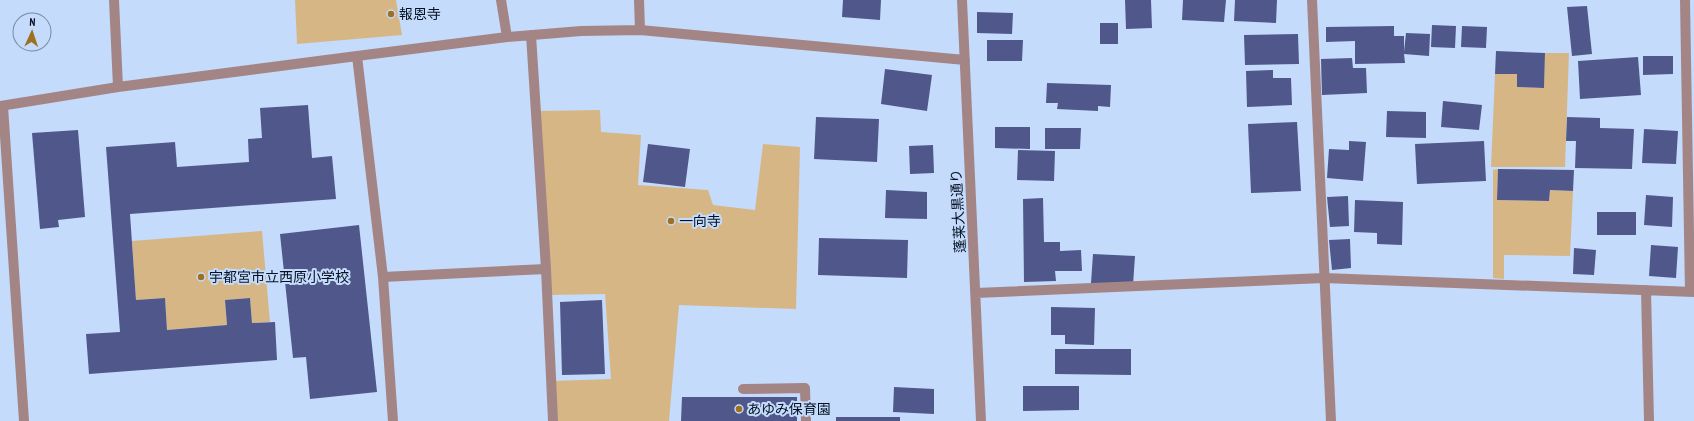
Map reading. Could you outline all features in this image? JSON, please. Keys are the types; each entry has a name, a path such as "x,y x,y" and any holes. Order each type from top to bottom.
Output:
{"street":[{"path":"114,0 118,87"},
{"path":"501,0 507,37"},
{"path":"639,0 640,30"},
{"name":"蓬莱大黒通り","path":"962,0 981,421"},
{"path":"1312,0 1331,421"},
{"path":"976,294 1324,278 1692,292 1684,0"},
{"path":"24,421 1,106 118,87 357,56 507,37 581,31 640,30 965,60"},
{"path":"531,35 546,269 553,421"},
{"path":"357,56 383,277 393,421"},
{"path":"383,277 546,269"},
{"path":"1646,290 1650,421"},
{"path":"743,388 805,388 806,421"}],"shaded area":[{"path":"295,0 396,0 402,35 297,44"},
{"path":"1545,53 1569,53 1565,167 1491,167 1495,74 1517,74 1517,87 1544,88"},
{"name":"一向寺","path":"600,110 601,132 641,135 638,185 708,190 713,205 755,210 763,144 800,147 796,309 679,305 669,421 554,421 552,381 611,379 605,294 548,295 538,111"},
{"path":"1498,169 1497,200 1549,201 1550,190 1573,191 1570,256 1504,255 1504,279 1493,278 1493,170"},
{"path":"262,231 270,322 252,323 250,298 225,300 227,325 167,330 165,298 136,300 132,241"}],"building":[{"path":"843,0 881,0 880,20 842,17"},
{"path":"1125,0 1151,0 1152,28 1126,29"},
{"path":"1183,0 1226,0 1224,22 1182,20"},
{"path":"1235,0 1277,0 1276,23 1234,21"},
{"path":"1587,6 1592,54 1572,56 1567,7"},
{"path":"977,12 1013,13 1012,34 977,33"},
{"path":"1100,23 1118,23 1118,44 1100,44"},
{"path":"1432,25 1456,26 1455,48 1431,47"},
{"path":"1394,26 1394,36 1404,36 1404,52 1406,33 1430,34 1429,56 1404,54 1405,63 1355,64 1355,41 1326,42 1326,27"},
{"path":"1462,26 1487,27 1486,48 1461,47"},
{"path":"1298,34 1299,64 1245,65 1244,35"},
{"path":"987,40 1023,40 1022,61 987,61"},
{"path":"1496,51 1545,53 1544,88 1517,87 1517,74 1495,74"},
{"path":"1643,56 1673,56 1673,74 1643,75"},
{"path":"1638,57 1641,95 1580,99 1578,61"},
{"path":"1352,58 1353,68 1366,68 1367,93 1322,95 1321,59"},
{"path":"885,69 932,75 927,111 881,104"},
{"path":"1273,70 1273,78 1291,78 1292,105 1247,107 1246,71"},
{"path":"1047,83 1111,85 1110,107 1098,106 1098,111 1057,109 1058,103 1046,103"},
{"path":"1443,101 1482,105 1479,130 1441,127"},
{"path":"308,105 312,158 332,156 336,199 130,214 136,300 165,298 167,330 227,325 225,300 250,298 252,323 275,322 277,360 89,374 86,334 120,332 106,147 175,142 177,167 249,162 248,139 262,138 260,108"},
{"path":"1387,111 1426,112 1426,138 1386,137"},
{"path":"816,117 879,119 877,162 814,159"},
{"path":"1567,117 1600,118 1600,128 1634,129 1632,169 1575,168 1576,141 1566,141"},
{"path":"1297,122 1301,191 1251,193 1248,124"},
{"path":"995,127 1030,127 1030,149 995,148"},
{"path":"1045,128 1081,128 1080,149 1045,149"},
{"path":"1644,129 1678,131 1676,164 1642,163"},
{"path":"78,130 85,217 58,220 59,227 40,229 32,133"},
{"path":"1349,141 1366,142 1363,181 1327,178 1329,149 1349,150"},
{"path":"1484,141 1486,181 1417,184 1415,144"},
{"path":"648,144 690,149 685,187 643,182"},
{"path":"933,145 934,173 910,174 909,146"},
{"path":"1018,150 1055,151 1054,181 1017,180"},
{"path":"1498,169 1574,170 1573,191 1550,190 1549,201 1497,200"},
{"path":"886,190 927,192 927,219 885,218"},
{"path":"1646,195 1673,197 1672,227 1644,225"},
{"path":"1348,196 1349,226 1330,227 1327,197"},
{"path":"1043,198 1044,242 1060,242 1060,251 1081,250 1082,271 1055,271 1056,281 1024,282 1023,199"},
{"path":"1355,200 1403,202 1402,245 1377,244 1377,233 1354,232"},
{"path":"1597,212 1636,212 1636,235 1597,235"},
{"path":"359,225 377,392 310,399 306,357 293,358 280,234"},
{"path":"819,238 908,240 907,278 818,275"},
{"path":"1350,239 1351,268 1332,270 1329,240"},
{"path":"1651,245 1678,247 1676,278 1649,276"},
{"path":"1574,248 1596,250 1594,275 1573,274"},
{"path":"1093,254 1135,256 1133,285 1091,283"},
{"path":"602,300 605,374 562,375 560,302"},
{"path":"1051,307 1095,308 1094,345 1065,344 1065,335 1051,335"},
{"path":"1055,349 1131,349 1131,375 1055,374"},
{"path":"1023,386 1079,386 1079,410 1023,411"},
{"path":"894,387 934,389 934,414 893,412"},
{"name":"あゆみ保育園","path":"682,397 797,397 797,421 681,421"},
{"path":"836,417 900,417 900,421 836,421"}],"place":[{"name":"報恩寺","path":"391,14"},
{"name":"一向寺","path":"671,221"},
{"name":"宇都宮市立西原小学校","path":"201,277"},
{"name":"あゆみ保育園","path":"739,409"}]}
